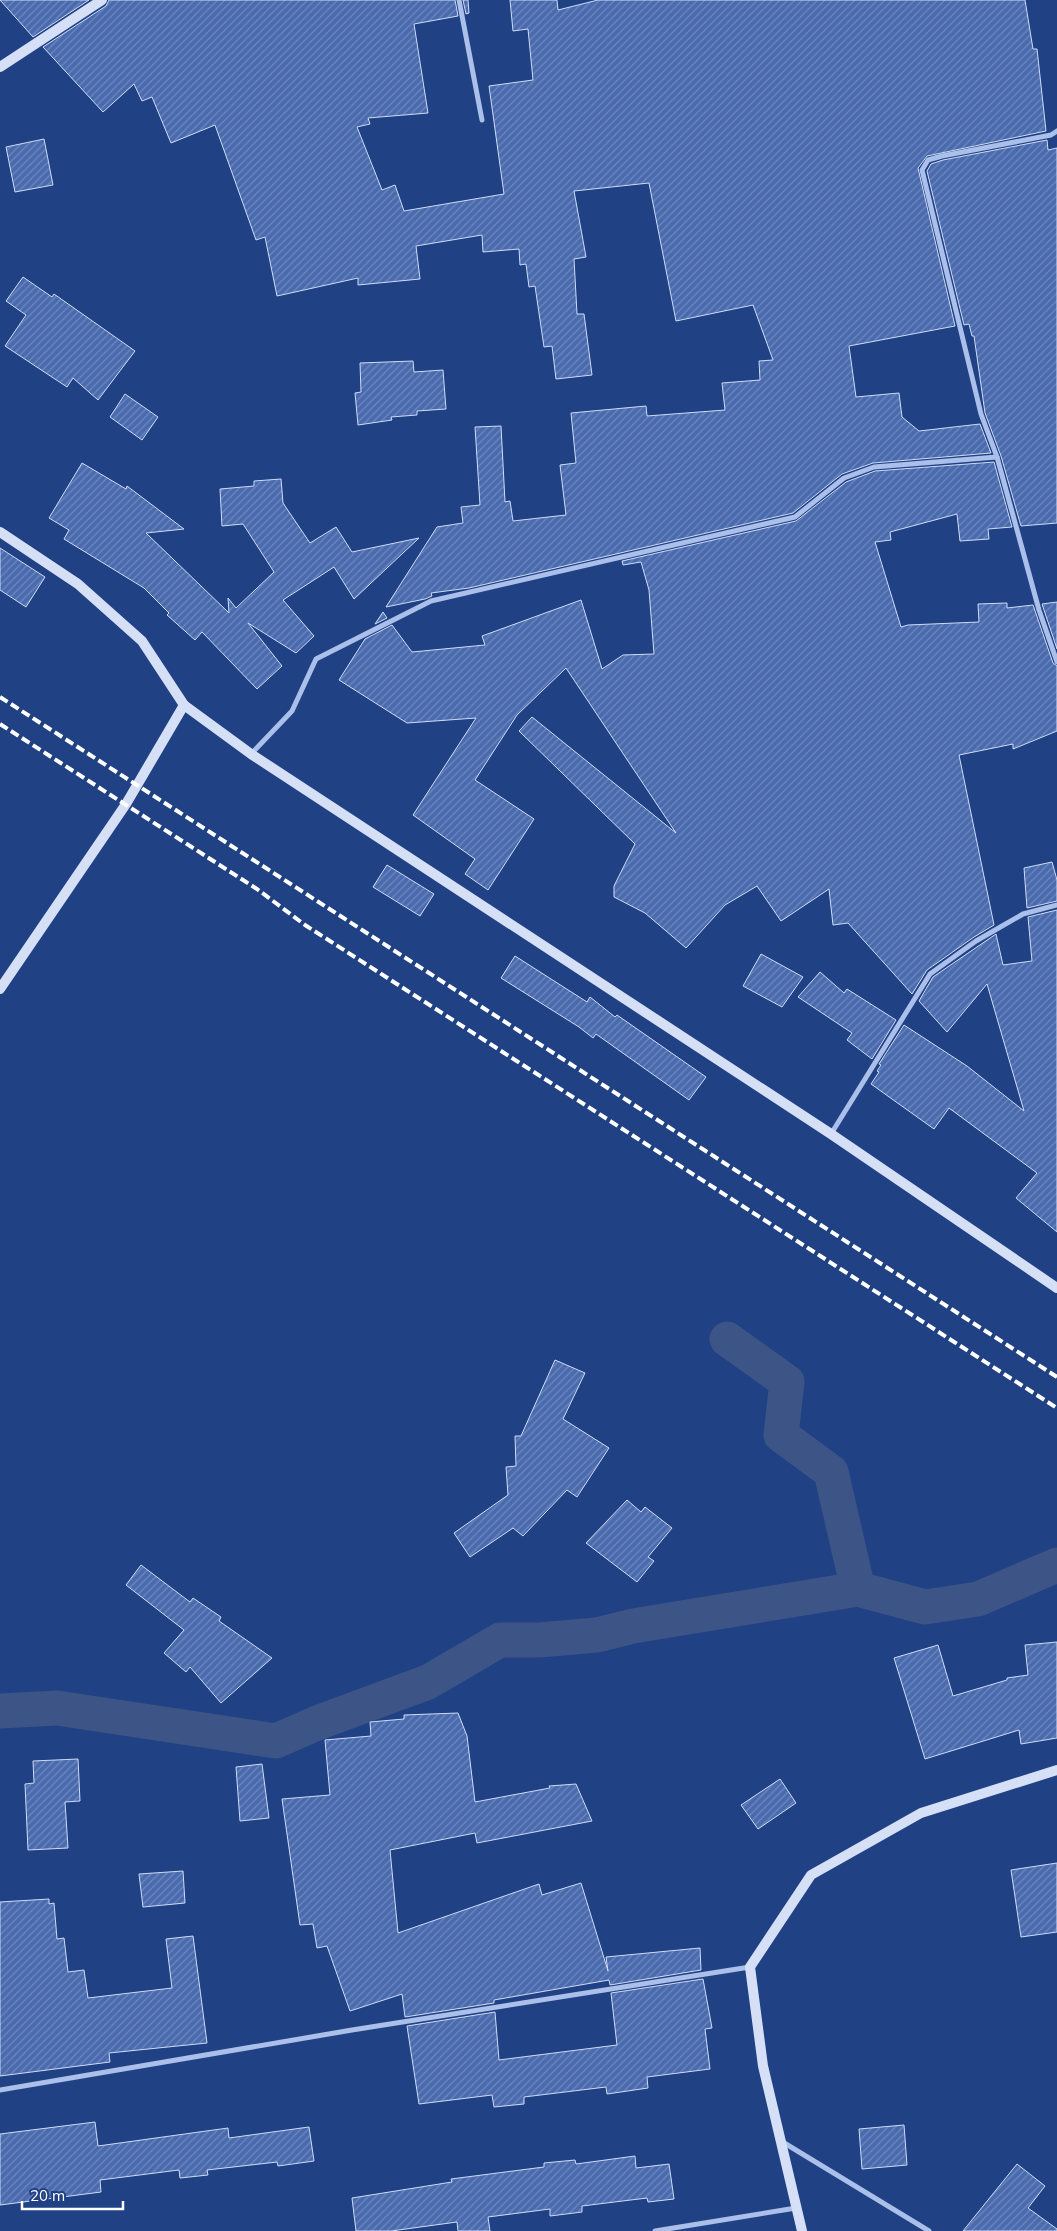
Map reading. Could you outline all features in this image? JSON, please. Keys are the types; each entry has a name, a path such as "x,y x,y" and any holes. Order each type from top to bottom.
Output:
{"street":[{"path":"0,67 102,0"},
{"path":"460,0 482,120"},
{"path":"1057,131 1051,136 928,160 922,170 982,414 997,457 1039,610 1057,662"},
{"path":"251,754 292,711 316,659 431,601 795,517 844,478 874,467 997,457"},
{"path":"0,532 78,584 142,641 184,705 251,754 831,1134 1057,1288"},
{"path":"0,989 126,804 184,705"},
{"path":"831,1134 930,974 976,941 1023,914 1057,905"},
{"path":"802,2231 763,2066 750,1967 811,1875 920,1813 1057,1770"},
{"path":"0,2090 352,2030 750,1967"},
{"path":"780,2141 929,2231"},
{"path":"655,2231 796,2208"}],"building":[{"path":"0,0 89,0 33,37"},
{"path":"109,0 455,0 458,16 414,24 428,113 368,118 370,124 357,127 382,190 395,185 404,211 504,194 489,86 533,80 528,29 513,31 510,0 557,0 558,10 598,0 1025,0 1033,49 1037,49 1046,131 927,156 918,168 955,326 849,346 856,397 899,393 902,417 919,431 980,424 991,453 873,463 842,474 793,513 469,588 431,593 432,596 425,599 386,607 437,527 463,523 461,507 480,505 475,427 501,426 505,502 510,501 513,521 566,515 560,465 576,463 571,413 646,406 647,416 725,410 722,383 760,380 759,361 773,360 753,305 676,321 649,183 574,191 586,257 574,259 577,314 584,314 592,375 556,379 552,346 544,347 535,286 529,287 526,264 520,265 519,249 483,252 482,235 416,246 420,279 358,285 358,278 277,296 265,237 256,240 215,125 171,143 152,97 142,101 134,84 103,112 43,47 106,6"},
{"path":"463,0 468,0 469,13 466,14"},
{"path":"44,139 53,185 15,192 6,147"},
{"path":"1047,140 1048,150 1057,148 1057,523 1021,526 1001,456 985,413 974,336 972,336 969,324 964,325 927,171 931,164 943,160"},
{"path":"23,277 52,297 54,294 135,351 98,400 73,378 67,387 5,346 26,315 6,301"},
{"path":"413,361 414,372 443,370 446,409 417,411 417,415 391,417 392,420 358,425 355,393 361,392 360,363"},
{"path":"125,394 158,417 142,440 110,417"},
{"path":"994,462 1012,527 988,529 989,539 960,541 957,514 890,532 891,540 875,542 901,627 908,625 979,622 978,604 1007,603 1007,608 1033,605 1053,663 1057,666 1057,731 1013,749 1013,744 959,755 994,925 927,970 912,994 848,923 833,925 829,889 781,921 757,886 725,905 686,948 645,913 614,897 614,886 635,844 519,731 532,717 676,833 566,668 517,715 475,780 534,819 488,890 465,874 475,859 413,815 476,718 407,723 339,680 365,639 392,625 412,652 485,645 482,636 581,600 602,669 623,655 654,654 649,590 641,562 623,565 622,561 796,521 846,482 875,471"},
{"path":"82,463 126,489 127,486 184,529 146,533 229,613 228,598 236,608 274,572 243,524 222,526 220,489 254,486 254,481 281,479 283,503 310,543 336,527 352,552 419,538 354,599 334,567 283,600 314,636 296,653 248,623 282,666 257,689 202,632 195,640 167,615 169,613 144,588 64,539 69,530 49,518"},
{"path":"0,548 45,577 26,607 0,590"},
{"path":"1057,602 1057,649 1042,604"},
{"path":"383,612 387,618 375,624"},
{"path":"1052,862 1057,880 1057,901 1027,908 1024,868"},
{"path":"387,865 434,894 420,916 373,887"},
{"path":"1057,910 1057,1232 1016,1198 1037,1173 949,1108 934,1129 871,1084 879,1072 877,1071 881,1065 879,1064 904,1025 967,1066 1024,1111 987,984 947,1032 919,1001 933,977 996,934 1003,965 1032,961 1028,917"},
{"path":"761,954 803,977 782,1007 743,986"},
{"path":"515,956 587,1002 590,997 615,1017 617,1015 706,1077 689,1100 596,1034 593,1038 579,1027 501,978"},
{"path":"820,972 844,993 847,989 896,1020 872,1059 847,1040 852,1033 798,997"},
{"path":"555,1360 585,1373 563,1419 609,1448 577,1497 567,1490 523,1536 513,1528 470,1557 454,1533 508,1495 506,1467 516,1466 515,1436 521,1436"},
{"path":"627,1500 641,1512 645,1507 672,1528 648,1557 654,1561 637,1582 586,1543"},
{"path":"141,1565 190,1602 193,1598 221,1617 219,1621 272,1658 221,1703 190,1667 186,1672 164,1653 184,1630 126,1585"},
{"path":"1057,1642 1057,1738 1021,1744 1019,1730 925,1759 894,1658 938,1645 953,1696 1007,1680 1007,1678 1028,1675 1025,1645"},
{"path":"458,1713 467,1736 475,1802 550,1788 549,1786 576,1784 592,1821 477,1843 475,1833 390,1850 398,1933 539,1884 542,1895 581,1883 608,1971 606,1957 700,1948 701,1970 610,1985 609,1980 494,2000 494,2003 405,2017 402,1994 350,2011 327,1946 317,1948 313,1924 300,1925 282,1799 330,1795 325,1740 371,1736 370,1722 404,1719 404,1715"},
{"path":"78,1759 80,1801 65,1802 68,1848 28,1850 25,1784 34,1783 33,1761"},
{"path":"262,1764 269,1818 240,1821 236,1767"},
{"path":"780,1779 796,1803 758,1829 741,1805"},
{"path":"1057,1863 1057,1932 1021,1937 1011,1870"},
{"path":"183,1871 185,1903 143,1907 139,1874"},
{"path":"49,1899 49,1904 54,1903 57,1939 64,1938 68,1972 84,1970 88,1998 172,1988 166,1939 193,1936 207,2043 109,2053 110,2062 0,2076 0,1902"},
{"path":"703,1979 712,2028 705,2029 710,2069 647,2077 648,2088 607,2094 606,2087 524,2097 524,2104 494,2107 492,2095 419,2104 407,2026 495,2012 499,2060 617,2045 611,1993"},
{"path":"95,2122 98,2146 228,2128 229,2138 309,2127 314,2161 278,2166 277,2162 207,2170 208,2175 180,2178 179,2170 100,2180 101,2192 0,2205 0,2134"},
{"path":"904,2125 907,2165 862,2169 859,2129"},
{"path":"635,2156 636,2168 669,2164 674,2199 648,2202 647,2198 582,2206 582,2212 550,2216 550,2209 488,2217 490,2231 458,2231 457,2222 391,2231 356,2231 352,2198 452,2182 451,2179 544,2167 544,2163 575,2160 576,2164"},
{"path":"1017,2164 1045,2186 1028,2208 1057,2229 1057,2231 963,2231"}],"waterway":[{"path":"727,1339 787,1382 781,1435 831,1472 858,1589"},
{"path":"0,1711 57,1708 276,1741 317,1723 428,1682 500,1640 539,1640 597,1635 633,1626 858,1589 925,1607 978,1599 1057,1565"}],"railway":[{"path":"0,697 1057,1377"},
{"path":"0,724 257,889 305,925 1057,1408"}]}
